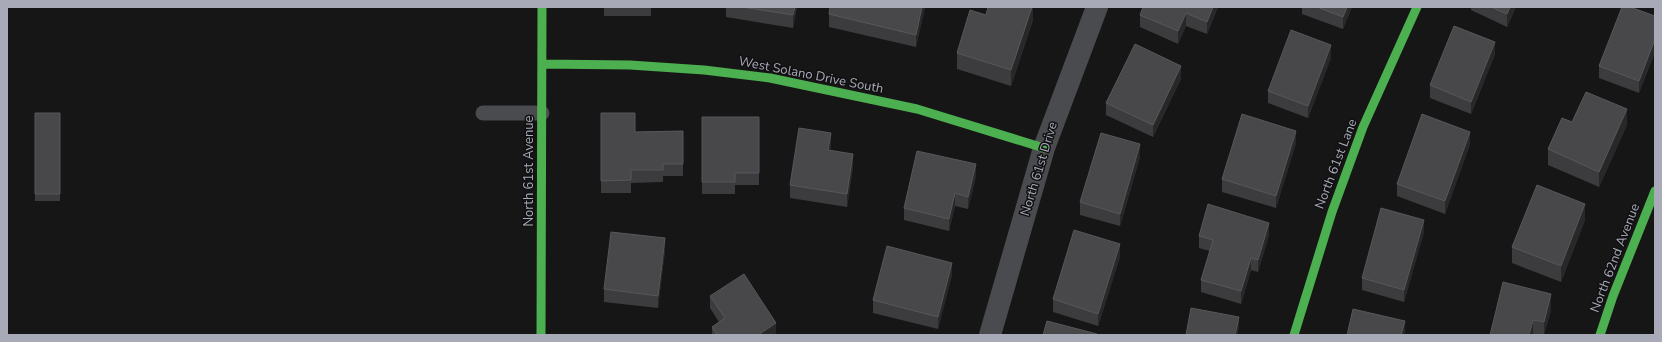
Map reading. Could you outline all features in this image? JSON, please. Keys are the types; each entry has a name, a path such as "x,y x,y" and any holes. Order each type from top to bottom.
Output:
{"street":[{"name":"North 61st Avenue","path":"541,335 542,7"},
{"name":"North 61st Drive","path":"990,335 1044,148 1097,7"},
{"name":"North 61st Lane","path":"1294,335 1332,212 1360,134 1417,7"},
{"name":"West Solano Drive South","path":"542,64 637,65 704,70 770,78 917,109 1044,148"},
{"name":"North 62nd Avenue","path":"1600,335 1613,296 1655,191"}],"lane":[{"path":"482,113 542,113"}],"building":[{"path":"742,7 795,7 793,15"},
{"path":"830,7 922,7 916,35 829,14"},
{"path":"988,7 1032,7 1011,70 957,53 970,10 986,15"},
{"path":"1143,7 1213,7 1207,22 1186,13 1178,31 1140,15"},
{"path":"1317,7 1347,7 1343,17"},
{"path":"1491,7 1510,7 1507,14"},
{"path":"1622,7 1630,7 1655,16 1655,39 1639,81 1599,66"},
{"path":"1454,26 1495,42 1471,102 1430,85"},
{"path":"1291,30 1331,45 1308,106 1268,91"},
{"path":"1135,44 1181,66 1153,125 1106,103"},
{"path":"1586,92 1627,109 1599,172 1548,149 1562,118 1572,122"},
{"path":"35,113 60,113 60,194 35,194"},
{"path":"601,113 635,113 635,132 683,131 683,164 663,164 663,170 631,170 631,180 601,181"},
{"path":"1242,114 1296,131 1276,196 1222,179"},
{"path":"1422,114 1470,132 1445,201 1397,184"},
{"path":"702,117 759,117 759,173 735,173 735,182 702,182"},
{"path":"799,128 831,133 828,150 853,154 847,194 790,185"},
{"path":"1101,133 1140,144 1120,214 1080,202"},
{"path":"917,151 976,164 968,197 955,193 949,219 904,208"},
{"path":"1537,185 1585,204 1561,266 1512,247"},
{"path":"1208,204 1269,223 1258,260 1251,258 1241,291 1201,280 1213,240 1199,236"},
{"path":"1381,208 1424,220 1404,290 1362,278"},
{"path":"1074,230 1120,244 1098,314 1053,299"},
{"path":"611,232 665,238 658,296 604,289"},
{"path":"887,246 952,263 938,317 873,300"},
{"path":"744,274 776,323 758,335 717,335 712,327 725,318 710,296"},
{"path":"1503,282 1551,294 1544,322 1533,320 1529,335 1490,335"},
{"path":"1191,308 1239,317 1235,335 1186,335"},
{"path":"1353,309 1405,321 1401,335 1347,335"},
{"path":"1047,321 1097,334 1097,335 1043,335"}],"traffic: fast":[{"path":"541,335 542,7"},
{"path":"1294,335 1332,212 1363,127 1417,7"},
{"path":"542,64 630,65 704,70 770,78 917,109 1044,148"},
{"path":"1600,335 1613,296 1655,191"}]}
